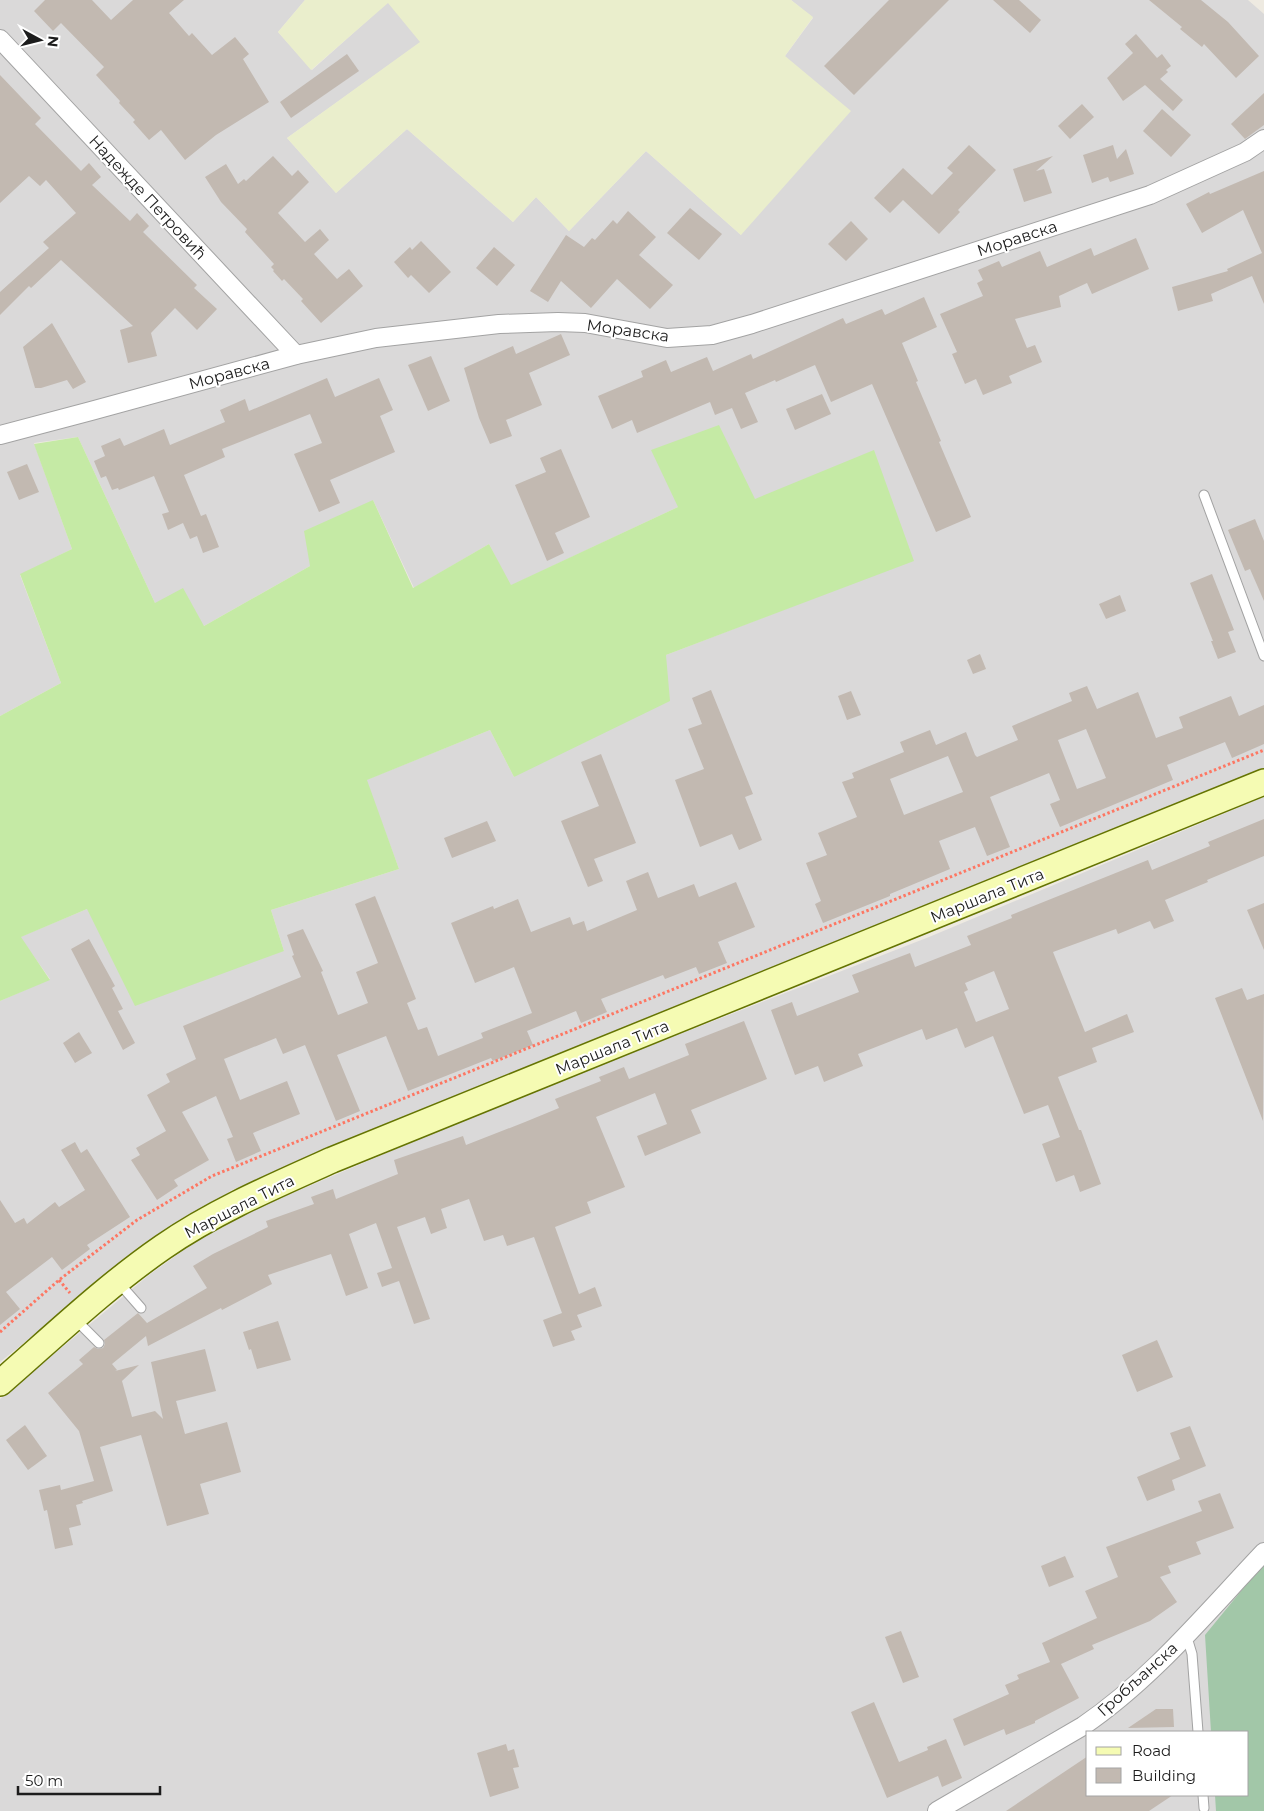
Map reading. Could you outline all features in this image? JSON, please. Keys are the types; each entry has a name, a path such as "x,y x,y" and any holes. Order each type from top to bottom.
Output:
{"main road":[{"name":"Маршала Тита","path":"0,1383 117,1281 163,1247 228,1208 332,1160 1264,782"}],"street":[{"name":"Надежде Петровић","path":"0,39 296,355"},
{"name":"Моравска","path":"0,434 296,355 376,338 500,324 558,322 585,323 667,338 712,335 752,324 1150,195 1245,152 1264,139"},
{"name":"Гробљанска","path":"937,1811 1083,1726 1105,1710 1146,1675 1264,1552"}],"lane":[{"path":"1204,495 1264,656"},
{"path":"117,1281 141,1308"},
{"path":"74,1318 99,1343"},
{"path":"1184,1636 1192,1654 1198,1731"},
{"path":"1203,1796 1204,1808"}],"path":[{"path":"0,1332 59,1280 137,1220 212,1176 1264,750"}],"shaded area":[{"path":"0,0 305,0 278,32 312,70 388,2 421,42 287,138 336,193 407,129 513,222 536,197 569,231 646,151 741,235 785,56 813,18 791,0 1248,0 1264,14 1264,770 232,1190 152,1241 0,1362 0,1001 50,979 20,937 87,909 284,951 271,910 399,869 366,780 490,730 514,777 666,655 913,560 755,499 678,507 510,586 489,544 414,588 373,500 310,566 204,626 155,603 78,437 34,443 72,549 20,575 61,683 0,716"},
{"path":"1264,797 1264,1811 0,1811 0,1399 149,1275 220,1224 511,1100 929,937"}],"green space":[{"path":"305,0 791,0 813,17 785,56 851,111 741,235 646,151 569,231 536,197 513,222 407,129 336,193 287,138 420,42 388,3 311,70 278,32"},
{"path":"719,425 755,499 874,450 914,561 666,655 670,701 514,777 490,730 367,780 399,869 271,910 284,951 135,1006 87,909 21,937 50,980 0,1001 0,716 61,683 20,574 72,549 34,444 78,437 155,603 183,588 204,626 310,566 304,531 373,500 413,588 489,544 511,585 678,507 651,450"},
{"path":"1264,1563 1264,1811 1216,1811 1215,1796 1249,1796 1249,1731 1211,1731 1205,1635"}],"building":[{"path":"45,0 92,0 111,20 133,0 184,0 169,13 189,36 192,33 212,55 235,37 249,54 243,59 269,102 216,135 185,160 161,130 149,140 133,122 135,120 119,103 120,101 96,75 104,67 61,23 53,31 34,11"},
{"path":"889,0 949,0 854,95 824,66"},
{"path":"993,0 1019,0 1041,20 1030,33"},
{"path":"1149,0 1201,0 1228,22 1259,56 1236,78 1204,44 1202,47 1180,29 1182,27"},
{"path":"1136,34 1157,58 1162,54 1171,66 1166,70 1168,72 1160,79 1183,100 1173,111 1145,85 1123,101 1107,78 1133,53 1125,44"},
{"path":"347,54 359,71 291,118 280,102"},
{"path":"0,75 41,118 35,124 81,171 89,163 101,177 92,185 130,221 137,213 149,226 143,232 197,285 194,288 217,309 197,330 175,308 151,333 157,356 128,363 120,330 133,326 61,260 31,288 29,286 0,315 0,292 49,248 43,242 76,213 46,180 40,186 29,176 0,203"},
{"path":"1264,93 1264,125 1245,139 1231,124"},
{"path":"1082,104 1094,117 1070,139 1058,126"},
{"path":"1162,109 1191,135 1171,157 1143,131"},
{"path":"969,145 996,170 958,210 960,212 939,234 903,200 890,213 874,198 903,168 932,195 953,173 947,168"},
{"path":"1113,145 1117,159 1126,149 1134,174 1110,182 1108,177 1092,183 1083,155"},
{"path":"273,156 292,176 298,170 309,182 278,213 305,242 320,229 329,240 314,254 337,279 349,269 363,286 321,323 301,301 303,299 284,279 282,281 273,271 271,267 274,264 245,232 247,229 221,202 205,177 226,164 238,184 244,179 246,181"},
{"path":"1053,156 1036,171 1044,169 1052,193 1024,202 1013,169"},
{"path":"1264,171 1264,304 1252,276 1211,294 1213,301 1178,311 1172,287 1228,271 1227,269 1262,253 1243,210 1202,233 1186,204 1209,192 1210,194"},
{"path":"690,208 722,234 699,260 667,233"},
{"path":"628,211 656,237 639,255 673,285 650,309 617,279 591,308 561,281 548,302 530,291 566,235 584,247 592,238 595,240 613,220 617,224"},
{"path":"851,221 868,239 846,261 828,244"},
{"path":"1136,238 1149,269 1092,294 1087,283 1059,296 1061,307 1015,319 1027,348 1035,345 1042,362 1009,376 1012,383 983,395 976,379 965,384 952,354 957,352 940,314 983,296 977,283 983,280 978,270 999,261 1002,267 1040,251 1047,267 1091,248 1094,256"},
{"path":"421,241 451,272 429,293 411,275 408,278 394,262 410,247 412,250"},
{"path":"494,247 515,265 497,286 476,268"},
{"path":"924,297 937,327 902,343 941,441 939,442 971,517 936,532 872,384 831,402 815,365 745,393 758,422 741,429 732,408 715,415 710,402 637,433 632,420 612,429 598,396 643,377 641,371 666,360 671,372 707,357 713,371 751,354 753,359 843,318 846,324 882,309 885,315"},
{"path":"52,323 86,382 73,389 67,380 35,388 23,347"},
{"path":"561,334 570,355 529,373 542,405 506,420 512,436 490,444 479,418 464,368 513,346 516,354"},
{"path":"431,356 450,401 428,411 408,365"},
{"path":"327,378 335,397 379,378 393,410 380,416 395,452 330,480 340,503 319,512 294,454 322,443 310,414 222,449 225,457 184,475 201,516 206,514 219,547 203,553 197,536 190,539 183,523 168,530 162,514 169,512 154,476 119,490 118,488 112,490 106,476 101,478 94,461 105,456 101,446 120,438 124,446 164,429 170,445 225,422 220,410 245,399 249,411"},
{"path":"822,394 831,414 795,430 786,409"},
{"path":"561,449 590,517 555,533 564,553 547,561 515,485 546,472 540,458"},
{"path":"27,464 39,492 19,500 7,472"},
{"path":"1255,519 1264,541 1264,601 1250,569 1245,571 1228,530"},
{"path":"1212,574 1234,630 1228,632 1236,652 1218,659 1211,641 1213,641 1190,583"},
{"path":"1120,595 1126,611 1106,619 1099,604"},
{"path":"980,654 986,669 973,674 967,660"},
{"path":"1087,686 1097,709 1138,692 1156,738 1183,728 1179,717 1231,696 1239,716 1264,705 1264,744 1232,758 1225,742 1167,765 1173,780 1060,827 1050,804 1060,800 1049,773 990,797 1010,847 987,856 975,827 939,841 950,869 823,923 815,904 821,901 806,863 827,855 818,833 857,817 842,782 854,778 852,773 904,752 900,742 930,730 936,745 966,732 977,757 1018,740 1012,726 1072,701 1069,693","holes":["1086,729 1106,778 1077,789 1058,740","948,756 963,792 904,815 890,779"]},
{"path":"711,690 753,794 745,797 762,840 739,850 732,834 700,847 675,780 704,769 688,729 702,724 692,698"},
{"path":"851,691 861,715 847,720 838,696"},
{"path":"601,754 636,843 594,859 603,881 588,887 561,821 599,806 581,762"},
{"path":"1264,819 1264,856 1165,900 1174,921 1154,929 1150,921 1118,934 1116,929 1053,952 1085,1032 1127,1014 1134,1032 1092,1048 1097,1062 1058,1077 1079,1130 1081,1130 1101,1184 1080,1192 1074,1175 1056,1182 1042,1144 1060,1137 1048,1105 1024,1114 993,1036 965,1048 957,1028 926,1040 922,1029 858,1054 863,1066 824,1082 818,1066 795,1075 771,1010 792,1002 797,1016 859,992 852,975 910,953 915,967 971,945 967,936 1012,918 1011,915 1148,860 1152,870 1210,846 1208,842","holes":["994,971 1009,1009 976,1022 964,992 968,990 965,983"]},
{"path":"487,821 496,841 452,858 444,838"},
{"path":"648,872 658,898 694,884 699,897 736,882 755,927 718,942 727,963 699,974 696,967 665,979 663,975 601,999 607,1012 581,1023 576,1011 527,1031 533,1045 493,1061 491,1058 408,1091 386,1036 337,1055 360,1111 336,1121 305,1045 283,1054 276,1038 224,1059 240,1100 287,1081 300,1114 253,1133 261,1151 236,1162 227,1139 233,1137 216,1096 182,1112 209,1160 174,1180 178,1186 157,1200 131,1160 140,1155 136,1148 166,1131 147,1095 170,1082 166,1074 196,1059 183,1026 301,977 292,956 294,955 287,935 303,929 323,971 321,972 338,1015 368,1003 356,972 378,963 355,904 375,896 416,999 407,1003 418,1030 427,1027 438,1056 483,1038 481,1033 532,1013 514,967 475,983 451,923 493,906 494,909 518,899 531,932 570,917 573,925 584,921 587,931 637,910 626,881"},
{"path":"1264,903 1264,950 1247,910"},
{"path":"89,939 115,986 112,988 123,1009 118,1011 135,1043 123,1050 71,949"},
{"path":"1242,988 1247,1000 1264,994 1263,1121 1215,998"},
{"path":"744,1021 767,1079 691,1110 701,1133 645,1156 637,1136 667,1124 655,1093 596,1117 625,1187 587,1202 591,1213 555,1227 579,1294 595,1287 602,1306 577,1315 582,1327 571,1331 575,1340 553,1347 543,1320 562,1313 534,1237 507,1246 503,1235 484,1241 469,1199 441,1209 447,1228 431,1234 425,1217 397,1227 430,1319 414,1324 399,1281 382,1287 377,1273 392,1268 376,1223 349,1234 368,1288 346,1296 331,1254 268,1275 272,1284 148,1346 146,1336 112,1364 117,1370 115,1371 139,1365 122,1381 132,1417 155,1411 163,1419 151,1362 205,1349 216,1391 176,1401 185,1434 227,1422 241,1472 200,1484 209,1514 167,1526 141,1435 100,1447 113,1491 82,1501 83,1503 76,1505 81,1525 69,1528 73,1545 55,1549 47,1510 44,1511 39,1490 60,1485 61,1490 94,1481 79,1431 48,1393 83,1364 79,1360 94,1347 98,1349 103,1348 104,1340 138,1313 147,1323 207,1288 193,1266 268,1227 266,1221 314,1204 311,1197 333,1189 336,1199 398,1174 394,1160 463,1136 466,1145 525,1122 559,1108 555,1099 601,1081 599,1077 624,1067 629,1079 689,1055 685,1044"},
{"path":"79,1032 92,1053 75,1063 63,1043"},
{"path":"75,1142 81,1153 87,1149 130,1217 87,1245 90,1249 62,1270 52,1257 6,1292 20,1309 0,1325 0,1200 15,1223 24,1218 27,1224 55,1202 59,1207 85,1190 61,1150"},
{"path":"278,1321 291,1360 257,1369 243,1332"},
{"path":"1157,1340 1173,1377 1137,1392 1122,1355"},
{"path":"25,1425 47,1456 28,1470 6,1440"},
{"path":"1190,1426 1206,1466 1172,1480 1175,1490 1147,1501 1137,1477 1180,1459 1170,1433"},
{"path":"1220,1493 1234,1528 1196,1542 1201,1554 1168,1566 1171,1573 1160,1577 1177,1602 1150,1621 1092,1645 1094,1649 1061,1664 1079,1698 1035,1721 1035,1723 1006,1735 1004,1729 964,1746 953,1719 1009,1694 1005,1685 1019,1679 1017,1675 1050,1662 1042,1643 1097,1618 1085,1591 1118,1577 1106,1547 1202,1511 1198,1501"},
{"path":"1065,1556 1074,1577 1049,1587 1041,1566"},
{"path":"901,1631 919,1677 903,1683 885,1637"},
{"path":"874,1702 899,1762 928,1750 927,1747 946,1739 962,1778 942,1787 938,1776 887,1798 851,1712"},
{"path":"1156,1709 1173,1709 1174,1727 1128,1728"},
{"path":"506,1744 508,1751 514,1749 519,1767 513,1768 519,1788 490,1797 477,1753"},
{"path":"1086,1757 1086,1796 1172,1796 1149,1811 1006,1811"}]}
